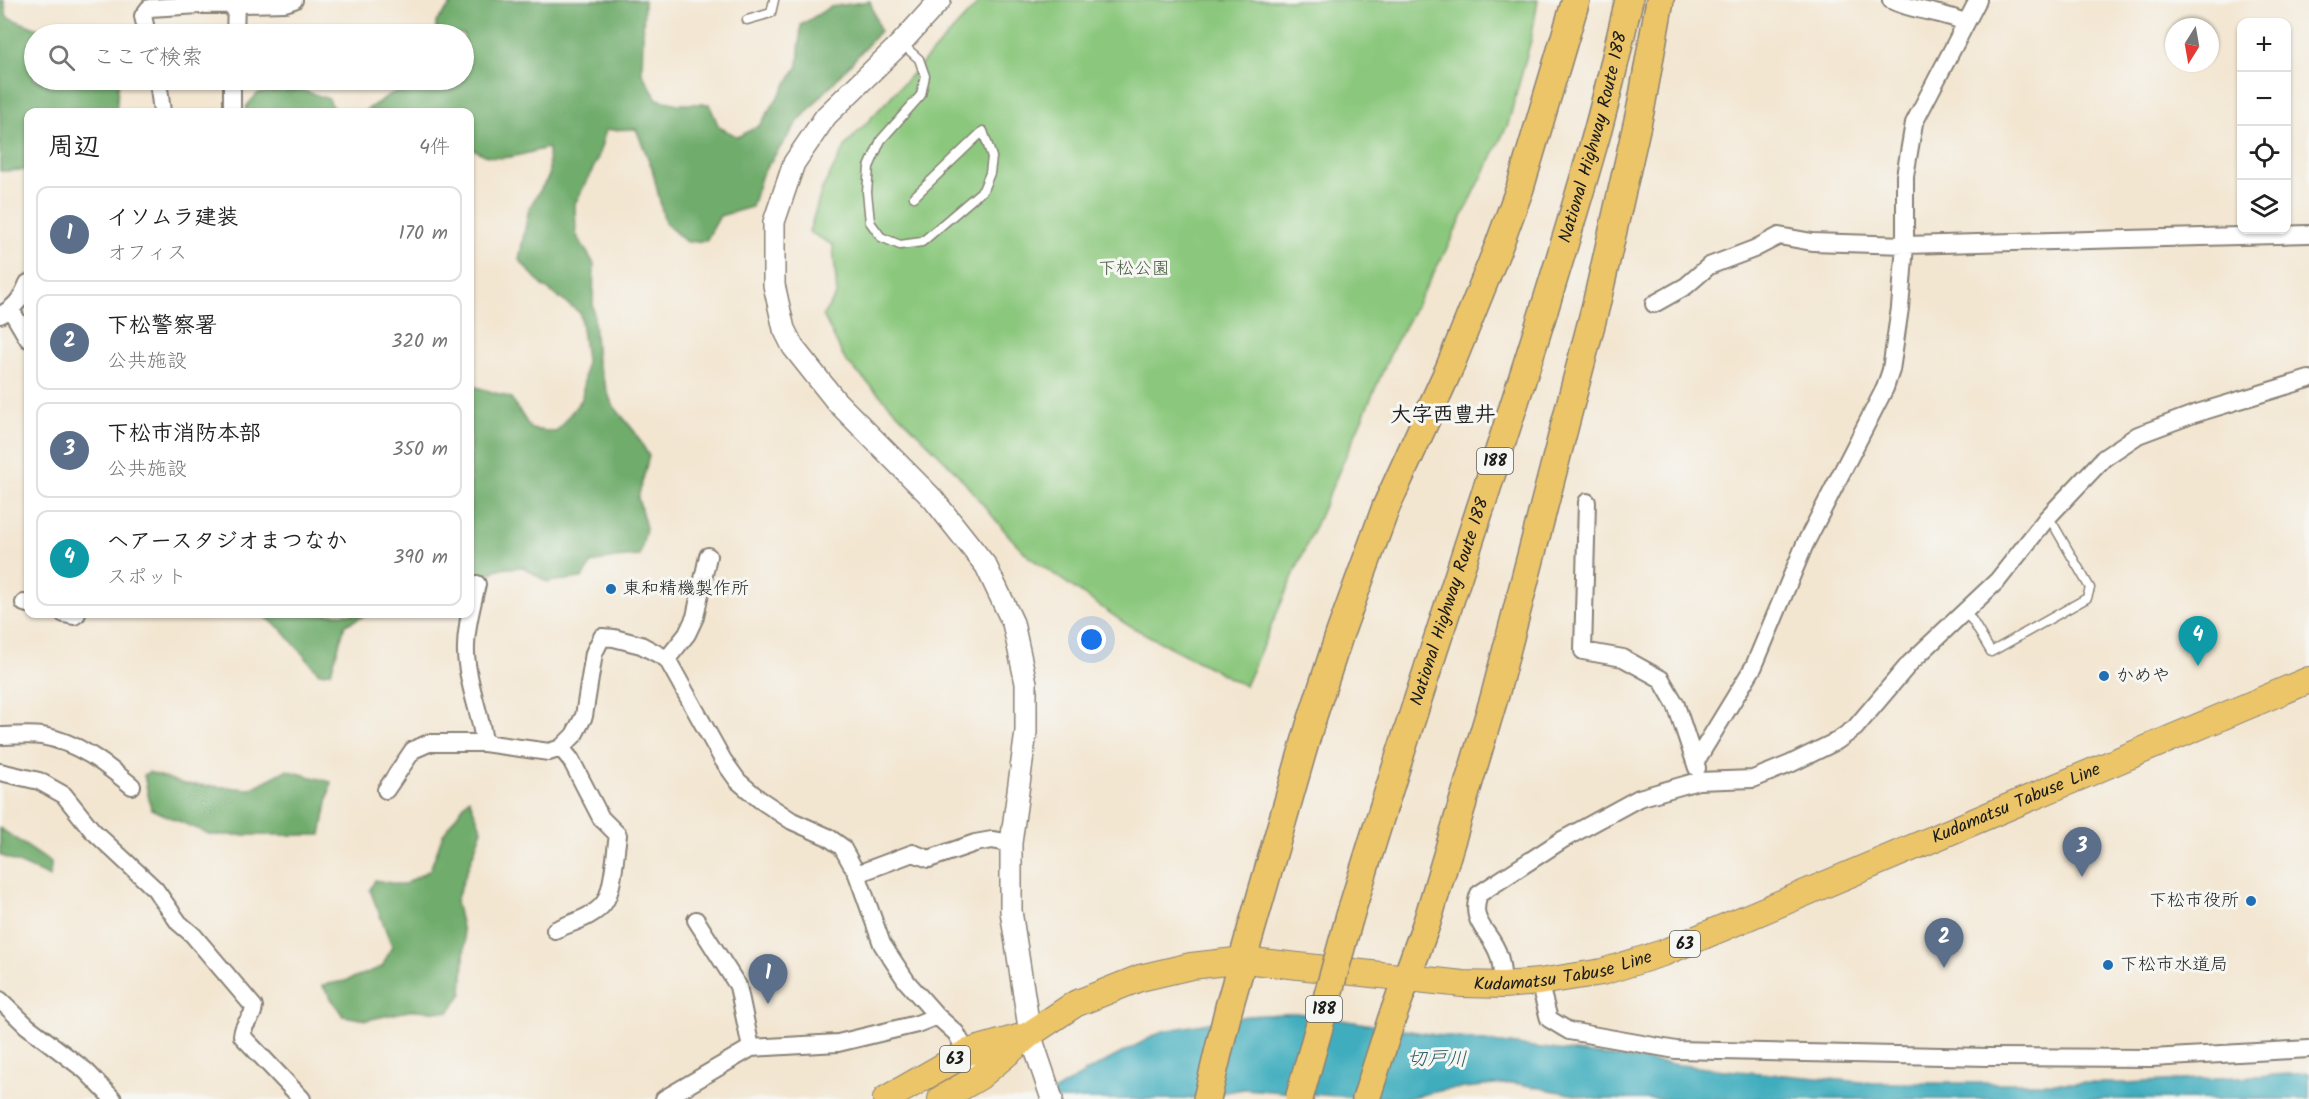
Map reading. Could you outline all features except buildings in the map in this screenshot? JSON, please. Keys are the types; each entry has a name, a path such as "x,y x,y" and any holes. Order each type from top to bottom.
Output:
{"highway":[{"path":"1207,1099 1229,1008 1310,725 1340,633 1386,507 1449,369 1500,245 1524,177 1576,0"},
{"name":"National Highway Route 188","path":"1299,1099 1391,778 1552,284 1593,148 1629,0"},
{"path":"1366,1099 1427,922 1495,695 1596,305 1641,107 1660,0"}],"main road":[{"name":"Kudamatsu Tabuse Line","path":"941,1099 979,1077 1030,1034 1075,1004 1140,978 1191,966 1244,960 1463,984 1503,985 1602,972 1663,953 1718,932 2309,680"},
{"name":"Kudamatsu Tabuse Line","path":"886,1099 968,1052 1030,1034"}],"street":[{"path":"145,24 143,16 149,8 200,2 285,3 294,0"},
{"path":"940,0 901,43 826,117 794,164 774,222 774,285 784,329 793,347 836,401 933,499 986,566 1013,623 1026,682 1026,732 1011,843 1011,912 1030,1034 1049,1089"},
{"path":"1891,0 1902,6 1954,17 1966,23"},
{"path":"1696,761 1754,666 1805,544 1885,387 1891,370 1900,308 1905,245 1905,176 1914,123 1978,0"},
{"path":"235,24 236,4"},
{"path":"159,90 162,108"},
{"path":"232,90 232,108"},
{"path":"1654,304 1686,286 1709,266 1779,237 1812,242 1905,245 2309,234"},
{"path":"24,293 22,298 6,312 24,334"},
{"path":"1503,985 1499,957 1493,942 1477,921 1474,907 1479,894 1562,840 1639,798 1698,781 1753,779 1837,741 1855,728 1910,663 1998,580 2047,518 2104,458 2138,435 2194,414 2309,380"},
{"path":"1587,502 1583,651 1623,658 1661,679 1676,705 1696,761 1698,781"},
{"path":"668,659 687,634 695,617 708,556"},
{"path":"474,597 477,584"},
{"path":"469,618 466,633 466,654 484,743"},
{"path":"386,790 413,750 429,743 484,743 549,752 561,747 574,735 584,716 594,653 602,637 641,645 668,659 723,760 738,781 759,799 792,820 828,837 842,847 857,874 882,944 907,982 937,1016 956,1033 968,1052 979,1077"},
{"path":"0,736 40,735 62,740 94,755 132,786"},
{"path":"555,930 584,917 603,905 609,895 618,835 601,818 571,760 561,747"},
{"path":"0,772 39,781 64,795 92,830 155,889 179,923 193,935 254,1007 254,1014 242,1026 242,1036 302,1099"},
{"path":"857,874 913,853 929,859 975,843 992,840 1011,843"},
{"path":"696,920 738,986 751,1048"},
{"path":"1539,982 1549,1019 1569,1031 1676,1050 2152,1058 2309,1049"},
{"path":"0,1000 27,1026 86,1071 113,1099"},
{"path":"664,1099 751,1048 838,1043 917,1024 937,1016"}],"lane":[{"path":"747,20 771,13 774,0"},
{"path":"901,43 919,59 925,76 921,95 881,140 869,167 867,192 870,222 881,237 900,245 922,243 983,190 990,173 992,156 983,131 914,197"},
{"path":"1964,613 1972,620 1991,652 2087,597 2090,588 2053,524 2047,518"}],"green space":[{"path":"0,0 4,0 7,17 25,24 24,90 118,90 116,108 24,108 24,170 0,171"},
{"path":"455,0 644,0 642,73 657,99 678,104 709,104 719,127 738,137 760,125 798,66 801,25 830,7 870,1 880,31 797,123 762,174 752,207 720,216 706,241 686,242 665,223 652,168 636,129 606,130 597,161 575,204 576,234 594,264 593,305 597,362 612,404 635,432 649,456 638,498 646,528 640,556 592,563 582,578 547,582 523,567 498,569 474,584 474,386 511,398 531,429 556,432 582,399 586,360 580,313 543,286 519,260 529,208 549,176 548,148 518,156 499,158 480,153 474,149 474,108 369,108 391,94 402,90 474,90 474,24 436,24"},
{"name":"下松公園","path":"981,0 1538,0 1531,40 1508,124 1446,250 1393,348 1245,686 1126,624 1029,557 954,470 845,360 823,315 837,294 833,245 809,232 822,189 846,145"},
{"path":"302,90 329,99 333,108 246,108 258,93"},
{"path":"267,618 360,618 345,625 331,672 319,673 282,630"},
{"path":"286,770 331,782 321,835 211,835 151,809 144,775 149,772 184,784 250,789"},
{"path":"469,798 482,830 456,901 465,941 462,994 449,1012 413,1010 367,1020 343,1016 322,985 345,981 382,967 392,946 370,890 375,880 403,885 430,870 443,834"},
{"path":"0,828 51,863 50,877 0,855"}],"water":[{"name":"切戸川","path":"1298,1013 1435,1035 1714,1069 1874,1083 2127,1083 2309,1073 2309,1099 1596,1099 1514,1083 1444,1090 1407,1098 1349,1097 1244,1089 1185,1099 1042,1099 1088,1071 1163,1031 1247,1016"}],"place":[{"name":"東和精機製作所","path":"611,589"},
{"name":"ヘアースタジオまつなか","path":"2198,666"},
{"name":"かめや","path":"2104,676"},
{"name":"下松市消防本部","path":"2082,877"},
{"name":"下松市役所","path":"2251,901"},
{"name":"下松市水道局","path":"2108,965"},
{"name":"下松警察署","path":"1944,968"},
{"name":"イソムラ建装","path":"768,1004"}],"district":[{"name":"大字西豊井","path":"1443,415"}]}
